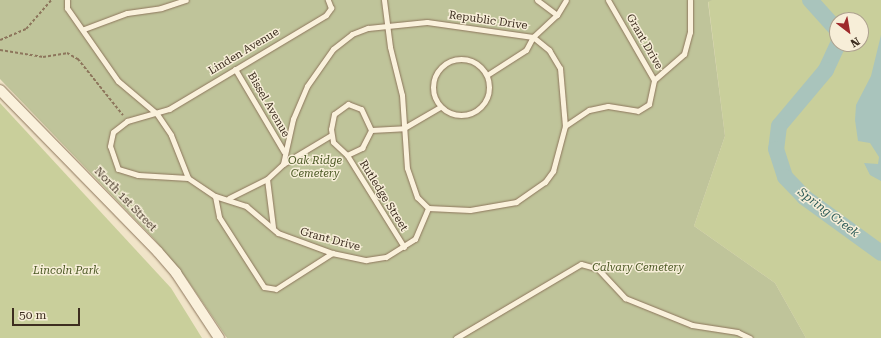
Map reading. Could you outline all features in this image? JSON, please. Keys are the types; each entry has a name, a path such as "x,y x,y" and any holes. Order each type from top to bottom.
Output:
{"street":[{"name":"North 1st Street","path":"0,90 158,252 176,273 219,338"}],"lane":[{"path":"67,0 67,8 84,29 118,81 157,114 170,135 188,178 138,175 118,169 114,162 110,140 117,127 127,120"},
{"path":"84,29 127,13 161,8 186,0"},
{"name":"Linden Avenue","path":"127,120 157,114 326,15 331,8 328,0"},
{"path":"384,0 391,56 402,95 407,168 417,197 428,208 482,209 508,204 528,196 545,182 553,170 564,126"},
{"path":"537,0 558,15"},
{"path":"487,75 526,50 533,37 558,15 566,0"},
{"name":"Grant Drive","path":"564,126 599,107 632,111 644,109 653,96 654,80 608,0"},
{"path":"654,80 684,54 690,32 690,0"},
{"name":"Republic Drive","path":"283,164 284,152 300,102 322,61 352,34 388,24 427,22 533,37 549,50 560,68 564,126"},
{"path":"458,59 470,60 487,75 487,98 475,112 460,116 440,107 432,93 432,83 440,68 458,59"},
{"name":"Bissel Avenue","path":"235,69 284,152"},
{"path":"348,104 361,109 370,130 362,148 347,155 331,136 334,114 348,104"},
{"path":"370,130 404,128 440,107"},
{"path":"229,198 267,179 283,164 331,136"},
{"name":"Rutledge Street","path":"347,155 404,247"},
{"name":"Grant Drive","path":"188,178 215,196 229,198 246,206 289,239 332,253 366,260 386,257 404,247 422,228 428,208"},
{"path":"267,179 268,203 273,228"},
{"path":"215,196 219,217 264,287 276,288 332,253"},
{"path":"456,338 581,264 598,269 625,298 692,325 737,332 750,338"}],"path":[{"path":"0,40 26,28 52,0"},
{"path":"0,50 44,57 67,54 78,59 127,120"}],"green space":[{"name":"Oak Ridge Cemetery","path":"0,0 712,0 708,2 725,136 694,226 775,283 806,338 227,338 186,278 154,239 0,79"},
{"path":"708,0 881,0 881,338 806,338 775,283 694,226 725,136"},
{"name":"Lincoln Park","path":"0,103 171,288 202,338 0,338"}],"water":[{"path":"881,35 881,181 870,175 864,163 878,164 879,157 870,143 858,141 855,120 856,105 871,76"}],"waterway":[{"name":"Spring Creek","path":"810,0 829,21"},
{"name":"Spring Creek","path":"834,52 826,70 779,126 776,149 785,177 804,197 881,253"}],"park label":[{"name":"Calvary Cemetery","path":"638,268"}]}
